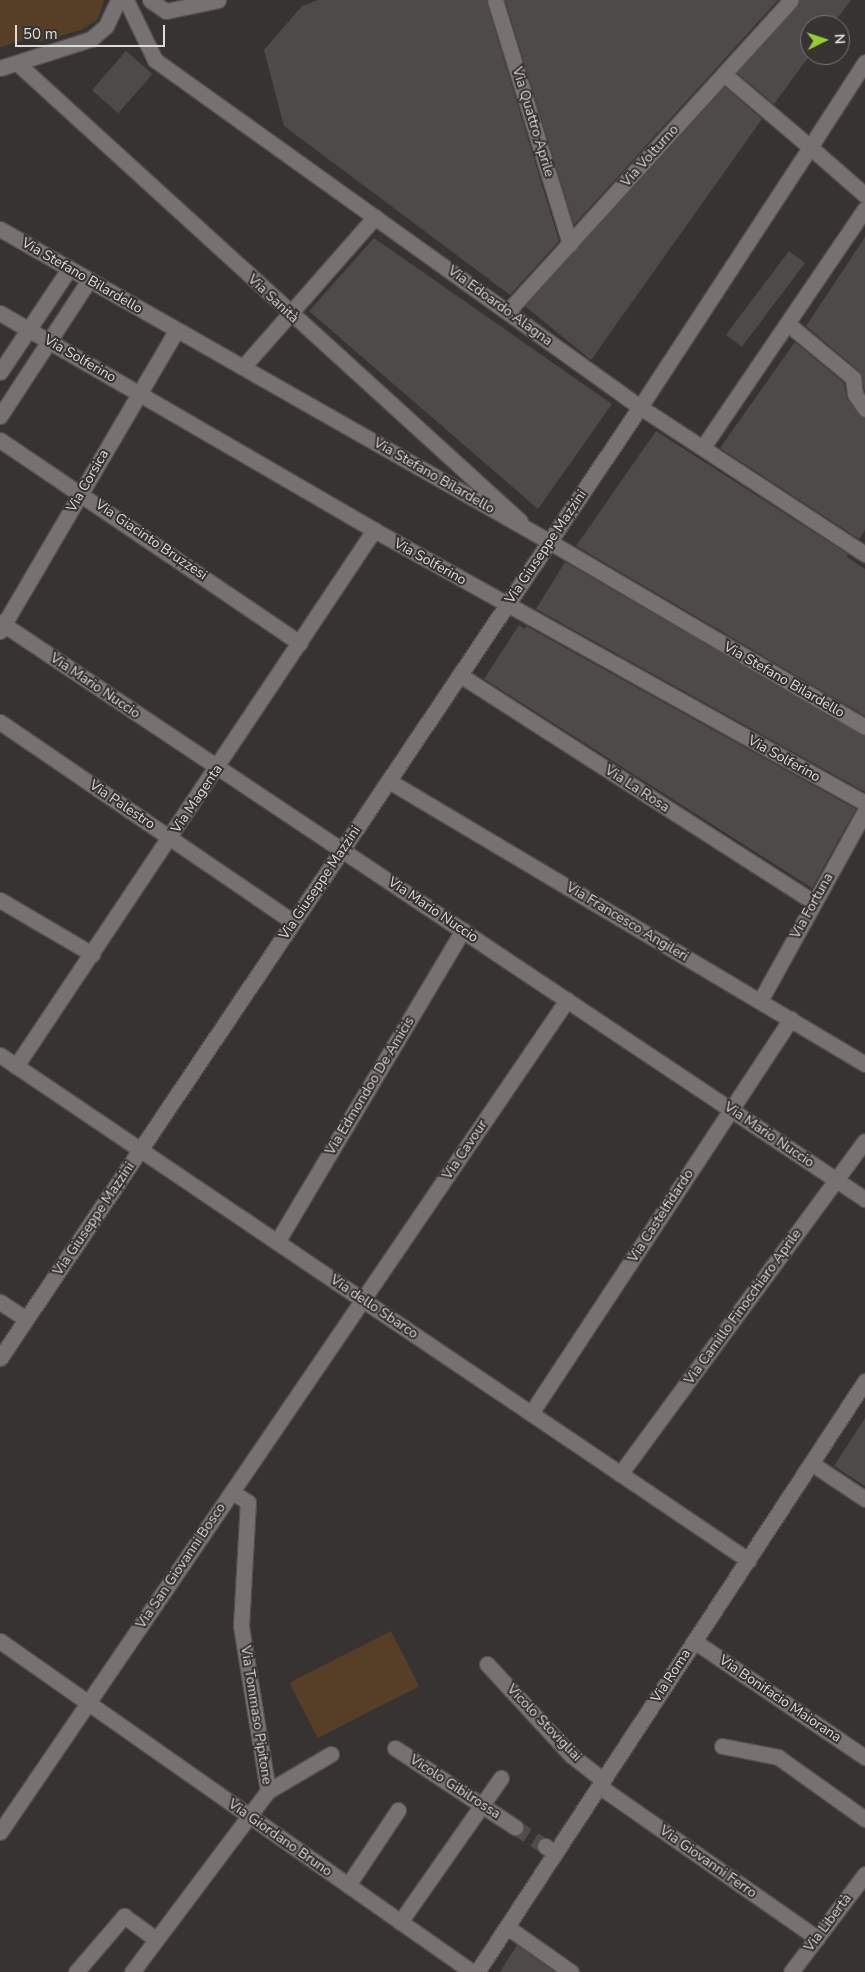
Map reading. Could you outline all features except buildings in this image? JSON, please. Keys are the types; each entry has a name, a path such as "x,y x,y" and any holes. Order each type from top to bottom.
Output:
{"street":[{"path":"0,68 91,39 106,26 118,0"},
{"name":"Via Edoardo Alagna","path":"126,0 155,60 640,407 865,554"},
{"path":"150,0 166,11 180,10 218,0"},
{"name":"Via Quattro Aprile","path":"495,0 570,244"},
{"name":"Via Volturno","path":"508,311 791,0"},
{"name":"Via Giuseppe Mazzini","path":"0,1358 550,542 865,62"},
{"name":"Via Sanità","path":"17,63 290,315 532,532"},
{"path":"724,74 865,195"},
{"path":"703,447 865,209"},
{"path":"243,367 375,217"},
{"name":"Via Stefano Bilardello","path":"0,230 550,542 865,727"},
{"path":"0,372 69,269"},
{"path":"0,416 90,280"},
{"name":"Via Solferino","path":"0,313 374,530 865,803"},
{"path":"788,324 853,378 855,394 865,409"},
{"name":"Via Corsica","path":"1,626 176,331"},
{"name":"Via Giacinto Bruzzesi","path":"0,440 300,643"},
{"name":"Via Magenta","path":"16,1066 218,768 374,530"},
{"name":"Via Mario Nuccio","path":"1,626 342,849 865,1199"},
{"name":"Via La Rosa","path":"460,675 814,902"},
{"name":"Via Palestro","path":"0,722 293,922"},
{"name":"Via Francesco Angileri","path":"389,780 865,1064"},
{"name":"Via Fortuna","path":"760,1001 865,811"},
{"path":"0,900 92,954"},
{"name":"Via Edmondoo De Amicis","path":"277,1242 463,930"},
{"name":"Via Cavour","path":"363,1300 567,1000"},
{"name":"Via Castelfidardo","path":"531,1413 791,1019"},
{"name":"Via dello Sbarco","path":"0,1054 748,1560"},
{"name":"Via Camillo Finocchiaro Aprile","path":"620,1474 865,1141"},
{"name":"Via San Giovanni Bosco","path":"0,1832 363,1300"},
{"path":"0,1302 26,1319"},
{"name":"Via Roma","path":"477,1972 507,1927 550,1849 601,1783 865,1381"},
{"path":"811,1463 865,1499"},
{"name":"Via Tommaso Pipitone","path":"132,1972 250,1818 268,1791 241,1626 248,1502 232,1492"},
{"name":"Via Giordano Bruno","path":"0,1641 472,1972"},
{"name":"Via Bonifacio Maiorana","path":"694,1641 865,1757"},
{"name":"Vicolo Stovigliai","path":"487,1664 571,1755 601,1783"},
{"path":"722,1746 778,1757 865,1819"},
{"name":"Vicolo Gibilrossa","path":"395,1748 515,1827"},
{"path":"268,1791 331,1754"},
{"path":"400,1922 501,1778"},
{"name":"Via Giovanni Ferro","path":"601,1783 817,1938"},
{"path":"348,1885 398,1810"},
{"name":"Via Libertà","path":"791,1972 865,1874"},
{"path":"76,1972 124,1916 156,1939"},
{"path":"507,1927 571,1972"}],"shaded area":[{"path":"0,0 104,0 98,19 81,30 39,42 37,36 0,47"},
{"path":"391,1631 419,1686 318,1738 289,1683"}],"tunnel":[{"path":"515,1827 545,1846"}]}
